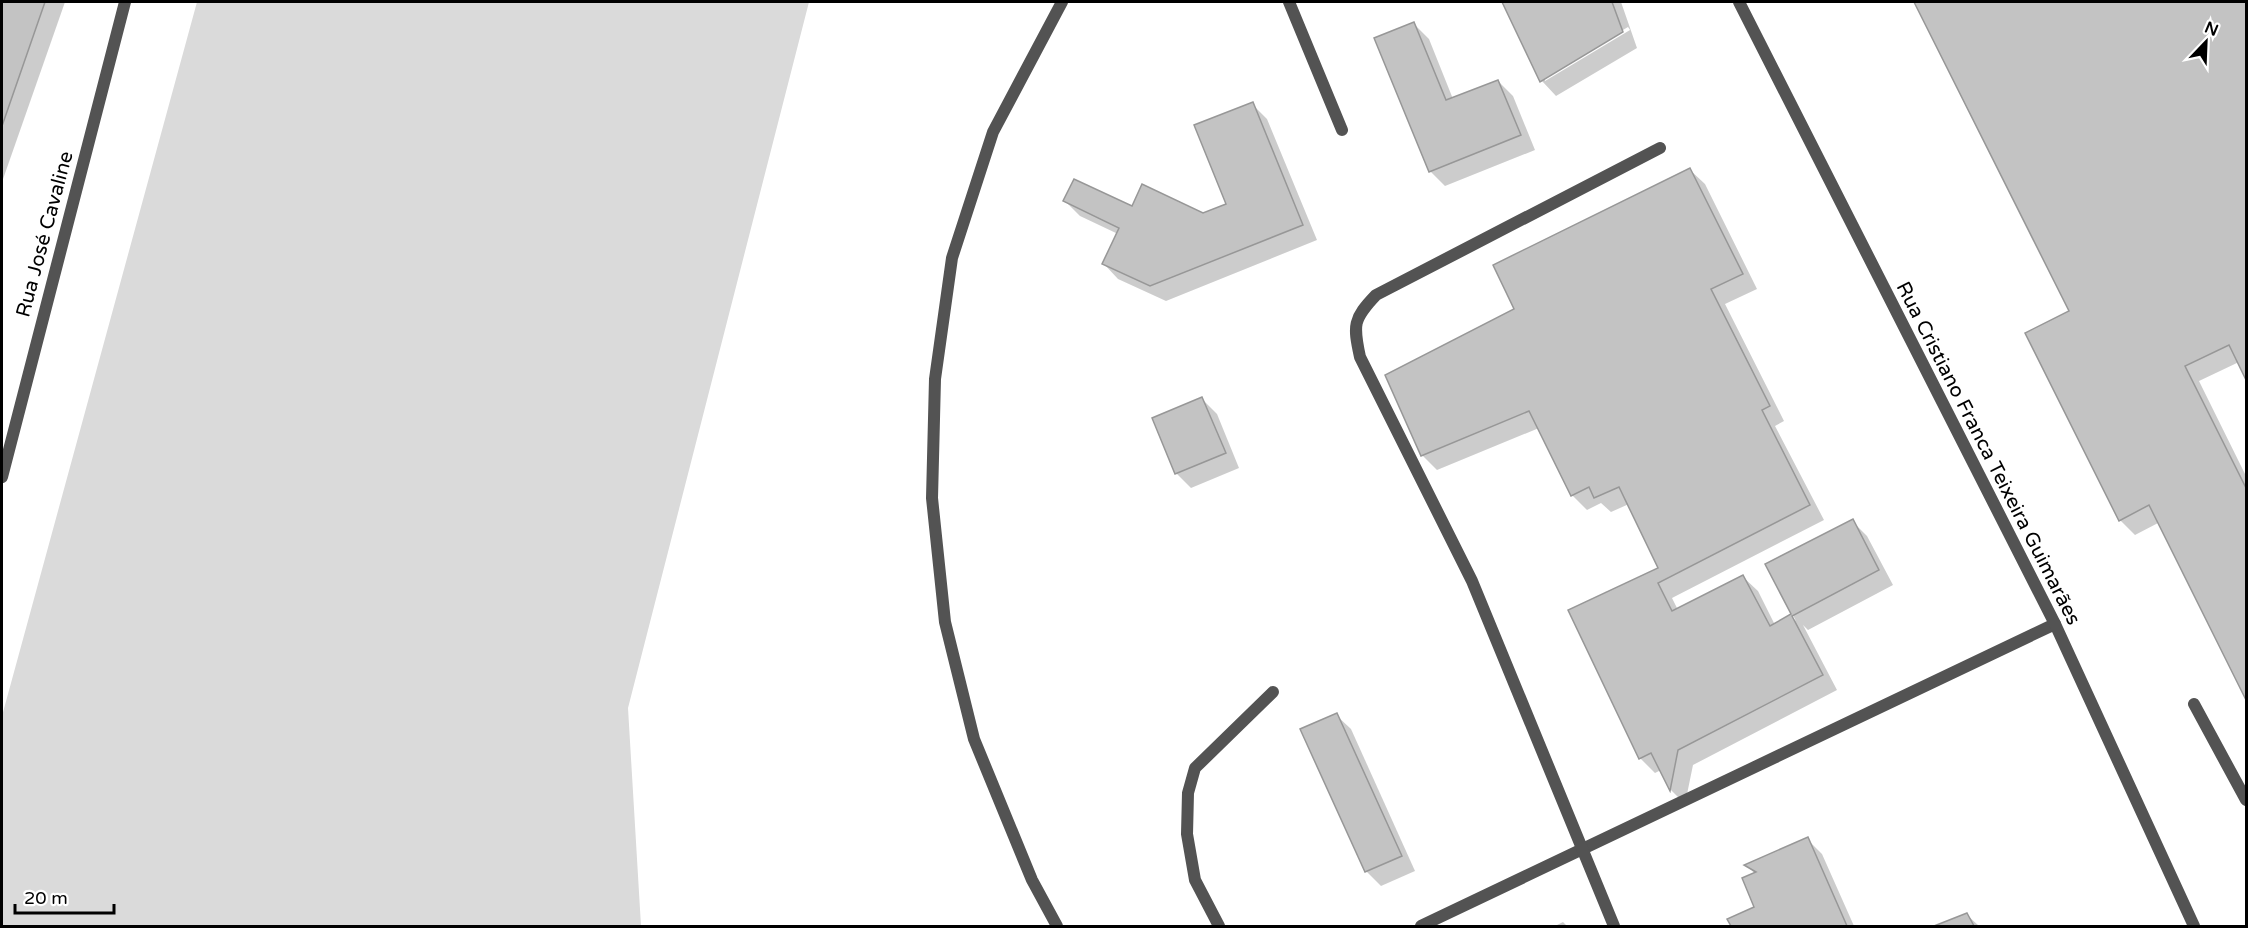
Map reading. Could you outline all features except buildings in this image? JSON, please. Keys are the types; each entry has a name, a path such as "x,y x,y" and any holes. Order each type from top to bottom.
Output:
{"street":[{"name":"Rua José Cavaline","path":"2,477 125,2"},
{"path":"1057,927 1032,880 974,740 945,622 932,498 935,379 952,258 993,132 1062,2"},
{"path":"1289,2 1342,130"},
{"name":"Rua Cristiano Franca Teixeira Guimarães","path":"1739,2 2055,624 2194,927"},
{"path":"1614,927 1472,581 1360,357 1354,331 1361,310 1376,295 1660,148"},
{"path":"1421,927 2055,624"},
{"path":"1219,927 1195,880 1187,834 1188,793 1195,768 1273,692"},
{"path":"2194,704 2247,800"}],"shaded area":[{"path":"197,2 809,2 628,708 641,926 2,926 2,716"}]}
